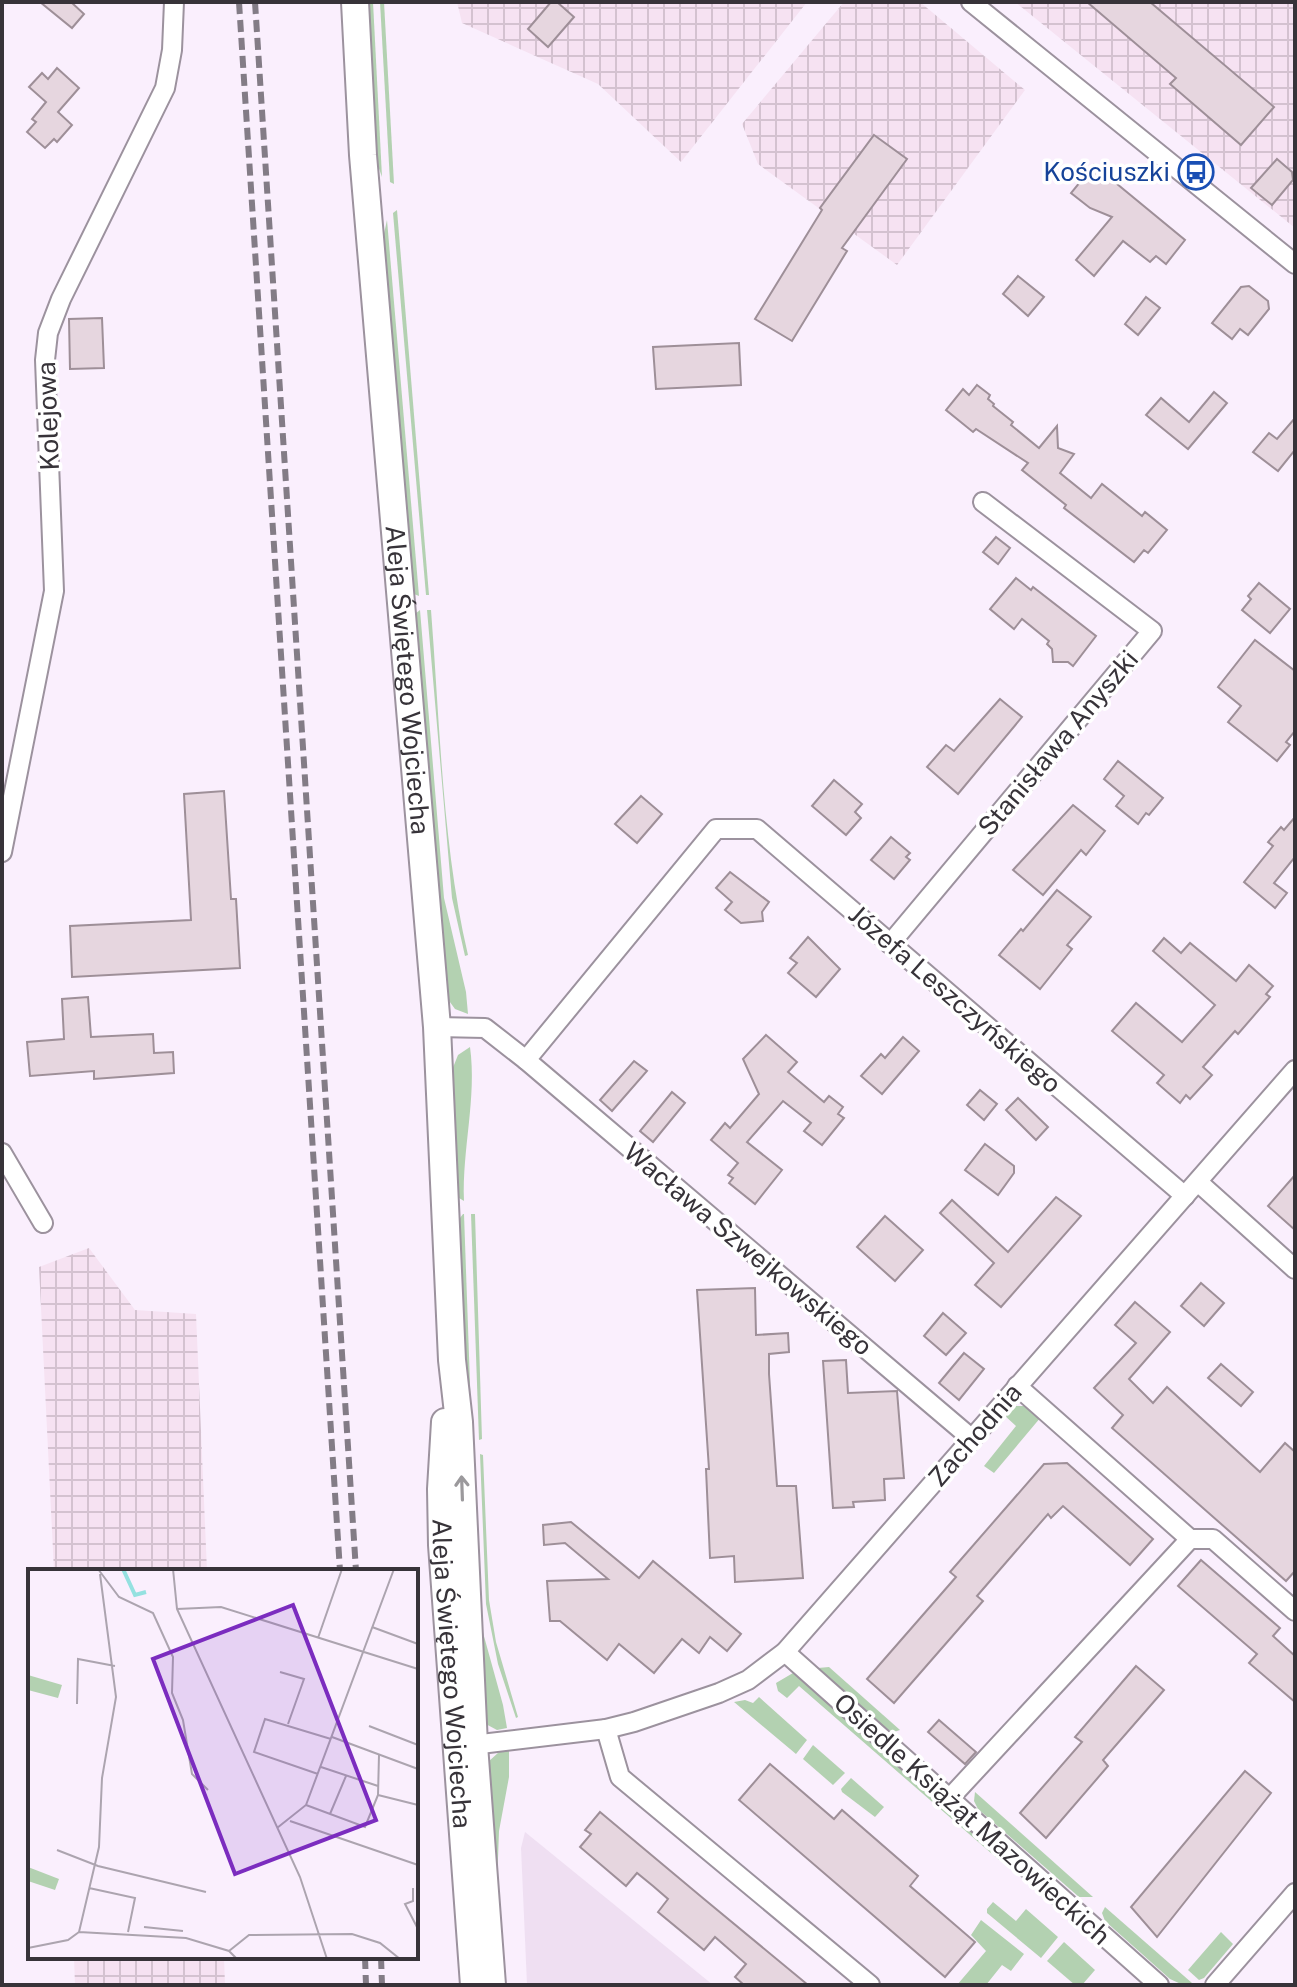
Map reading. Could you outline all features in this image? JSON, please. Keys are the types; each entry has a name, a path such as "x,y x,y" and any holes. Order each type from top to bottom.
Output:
{"street":[{"name":"Kolejowa","path":"2,852 54,591 45,360 48,333 61,299 165,88 172,50 174,2"},
{"name":"Aleja Świętego Wojciecha","path":"355,2 363,155 437,1027 452,1360 441,1489 465,1746 492,1985"},
{"path":"971,2 1295,264"},
{"name":"Stanisława Anyszki","path":"890,944 1152,631 983,502"},
{"name":"Józefa Leszczyńskiego","path":"526,1060 716,829 757,829 890,944 1295,1269"},
{"name":"Wacława Szwejkowskiego","path":"437,1027 485,1028 971,1438"},
{"name":"Zachodnia","path":"465,1746 606,1729 719,1693 748,1680 785,1652 1295,1070"},
{"path":"2,1153 43,1223"},
{"path":"1017,1386 1190,1539 1213,1539 1295,1611"},
{"path":"949,1799 1190,1539"},
{"name":"Osiedle Książąt Mazowieckich","path":"785,1652 1159,1985"},
{"path":"606,1729 620,1777 870,1985"},
{"name":"Aleja Świętego Wojciecha","path":"465,1746 474,1985"},
{"path":"1215,1985 1295,1893"}],"shaded area":[{"path":"457,2 807,2 681,162 598,84 462,23"},
{"path":"844,2 920,2 1025,90 897,265 758,164 742,124"},
{"path":"1015,2 1295,2 1295,228"},
{"path":"89,1248 135,1310 196,1314 207,1569 54,1569 39,1267"},
{"path":"525,1832 713,1985 527,1985 521,1848"},
{"path":"74,1959 224,1959 225,1985 75,1985"}],"green space":[{"path":"368,2 373,2 382,177 376,160"},
{"path":"380,2 384,2 394,184 390,182"},
{"path":"397,210 429,595 426,595 393,213"},
{"path":"387,220 419,596 414,594 383,238"},
{"path":"420,610 444,898 466,992 468,1014 455,1009 447,998 415,614"},
{"path":"427,610 431,610 447,827 468,955 465,956 452,898"},
{"path":"470,1047 472,1085 464,1201 459,1198 452,1070 458,1055"},
{"path":"463,1214 472,1440 467,1437 460,1218"},
{"path":"471,1214 475,1214 482,1439 479,1440"},
{"path":"1015,1406 1027,1406 1041,1417 994,1473 984,1466 1016,1426 1004,1415"},
{"path":"480,1454 483,1455 489,1600 496,1642 516,1718 498,1664 486,1604"},
{"path":"478,1596 482,1629 507,1728 497,1730 482,1722"},
{"path":"829,1667 900,1730 894,1732 886,1729 818,1668"},
{"path":"793,1673 1001,1857 999,1860 799,1686 787,1698 778,1691 776,1683"},
{"path":"759,1697 807,1740 796,1754 734,1702 745,1700 753,1703"},
{"path":"813,1745 845,1773 833,1785 803,1759"},
{"path":"509,1750 509,1777 499,1831 497,1885 487,1763 499,1752"},
{"path":"851,1778 884,1807 875,1817 842,1792 841,1789"},
{"path":"975,1792 1093,1897 1079,1897 978,1809 974,1801"},
{"path":"993,1902 1016,1921 1026,1909 1058,1937 1041,1958 987,1913"},
{"path":"1105,1907 1192,1983 1183,1985 1170,1979 1105,1921 1102,1913"},
{"path":"981,1920 1024,1954 1011,1971 1002,1965 986,1985 957,1985 986,1951 971,1935"},
{"path":"1221,1932 1233,1944 1199,1980 1188,1970"},
{"path":"1064,1942 1095,1970 1082,1985 1075,1985 1047,1961"}],"building":[{"path":"40,2 71,2 84,14 72,28"},
{"path":"551,2 557,2 574,17 548,47 528,29"},
{"path":"1087,2 1150,2 1274,107 1241,145 1170,84 1176,78"},
{"path":"57,68 79,88 58,112 72,125 57,142 54,139 45,148 27,132 36,122 32,119 46,102 29,87 42,73 48,79"},
{"path":"874,135 907,159 842,248 847,251 792,341 755,319 822,210 820,208"},
{"path":"1277,159 1292,172 1293,180 1272,205 1251,188"},
{"path":"1094,165 1185,240 1166,264 1156,256 1150,262 1123,241 1094,276 1076,260 1112,217 1090,208 1071,193"},
{"path":"1018,276 1044,297 1028,316 1003,294"},
{"path":"1249,286 1268,301 1269,309 1248,335 1240,329 1232,339 1212,323 1241,287"},
{"path":"1146,297 1160,308 1138,335 1125,324"},
{"path":"102,318 104,368 70,369 69,319"},
{"path":"739,343 741,385 656,389 653,347"},
{"path":"977,385 990,395 988,399 993,406 1013,422 1011,425 1039,448 1057,426 1058,448 1074,454 1060,473 1091,498 1102,484 1142,516 1145,512 1167,530 1148,553 1144,550 1134,562 1064,508 1066,505 1022,470 1028,463 976,429 973,432 946,410 963,389 969,395"},
{"path":"1214,392 1227,403 1188,449 1146,415 1161,398 1189,422"},
{"path":"1295,418 1295,450 1278,471 1253,452 1269,433 1277,439"},
{"path":"996,537 1010,548 998,564 983,552"},
{"path":"1016,578 1031,590 1033,587 1096,636 1073,666 1068,662 1053,662 1052,649 1047,644 1049,641 1022,619 1014,629 990,609"},
{"path":"1259,583 1290,609 1270,633 1242,610"},
{"path":"1255,640 1295,671 1295,731 1286,742 1290,745 1277,761 1228,722 1241,706 1218,687"},
{"path":"1000,699 1022,717 958,794 927,767 946,745 954,751"},
{"path":"1118,761 1163,798 1138,824 1116,806 1124,796 1104,779"},
{"path":"834,780 862,804 855,812 861,818 846,835 812,806"},
{"path":"224,791 231,899 236,899 240,968 72,977 70,926 191,920 184,794"},
{"path":"641,796 662,814 637,843 615,824"},
{"path":"1073,805 1105,831 1086,855 1081,850 1043,895 1013,870"},
{"path":"1295,817 1295,857 1274,883 1287,893 1275,908 1244,882 1273,846 1268,842"},
{"path":"891,837 910,853 906,857 910,860 894,879 871,860"},
{"path":"730,872 769,902 762,912 763,921 741,923 725,910 732,902 716,888"},
{"path":"1057,890 1091,917 1067,945 1072,949 1040,989 999,955"},
{"path":"808,937 840,969 816,997 788,973 797,963 790,958"},
{"path":"1164,938 1181,953 1190,943 1236,981 1249,965 1273,986 1266,994 1270,997 1238,1034 1235,1031 1203,1067 1212,1075 1190,1099 1186,1095 1180,1103 1157,1083 1164,1075 1112,1031 1136,1003 1182,1042 1215,1005 1153,951"},
{"path":"88,997 91,1037 153,1034 154,1053 173,1052 174,1073 94,1079 94,1071 30,1076 27,1042 64,1039 62,999"},
{"path":"766,1035 797,1062 788,1072 824,1102 829,1096 843,1107 838,1114 844,1118 822,1145 804,1131 811,1123 783,1101 747,1142 782,1170 755,1204 729,1183 733,1178 728,1175 738,1163 711,1140 725,1123 730,1128 759,1094 743,1059"},
{"path":"903,1037 919,1051 882,1094 861,1076 881,1054 885,1058"},
{"path":"634,1061 647,1071 612,1111 600,1100"},
{"path":"980,1090 997,1104 984,1120 967,1105"},
{"path":"672,1092 685,1103 653,1142 640,1131"},
{"path":"1018,1098 1048,1127 1036,1140 1006,1110"},
{"path":"985,1144 1014,1166 1014,1173 998,1195 965,1170"},
{"path":"1295,1175 1295,1230 1268,1206"},
{"path":"1056,1197 1081,1216 1001,1307 975,1285 994,1263 940,1213 952,1200 1008,1252"},
{"path":"885,1216 923,1250 895,1281 857,1247"},
{"path":"1201,1283 1224,1303 1204,1326 1181,1306"},
{"path":"755,1288 756,1335 788,1333 789,1352 769,1354 769,1374 777,1486 796,1486 803,1578 735,1582 734,1556 710,1558 706,1469 709,1469 697,1290"},
{"path":"1135,1302 1170,1332 1129,1379 1153,1403 1167,1387 1260,1472 1285,1443 1295,1452 1295,1571 1286,1581 1112,1428 1123,1415 1094,1388 1136,1343 1115,1325"},
{"path":"943,1313 966,1333 946,1355 924,1336"},
{"path":"964,1353 984,1369 959,1400 939,1383"},
{"path":"846,1360 848,1393 897,1391 904,1478 884,1479 885,1500 853,1502 854,1507 833,1508 823,1361"},
{"path":"1221,1364 1253,1392 1241,1406 1208,1378"},
{"path":"1067,1463 1153,1539 1130,1565 1063,1506 1051,1518 1048,1514 977,1596 983,1601 894,1703 867,1679 956,1577 950,1572 1044,1464"},
{"path":"571,1522 639,1578 653,1561 741,1634 727,1651 710,1637 699,1653 682,1639 654,1673 619,1644 607,1660 560,1621 550,1621 547,1581 608,1579 565,1543 544,1545 543,1525"},
{"path":"1201,1560 1280,1628 1273,1636 1295,1656 1295,1702 1249,1663 1257,1654 1178,1586"},
{"path":"1136,1666 1164,1690 1103,1760 1108,1766 1046,1838 1020,1813 1082,1742 1075,1737"},
{"path":"939,1720 976,1752 965,1764 928,1732"},
{"path":"770,1764 834,1819 842,1810 918,1876 910,1886 975,1942 945,1977 739,1800"},
{"path":"1245,1771 1271,1793 1157,1937 1131,1907"},
{"path":"600,1812 808,1985 744,1985 735,1977 746,1964 715,1937 704,1950 658,1912 668,1899 653,1886 637,1873 626,1886 580,1847 591,1834 585,1830"}],"railway":[{"path":"239,2 340,1569"},
{"path":"255,2 356,1569"},
{"path":"365,1959 366,1985"},
{"path":"381,1959 382,1985"}],"place":[{"name":"Kościuszki","path":"1196,172"}]}
